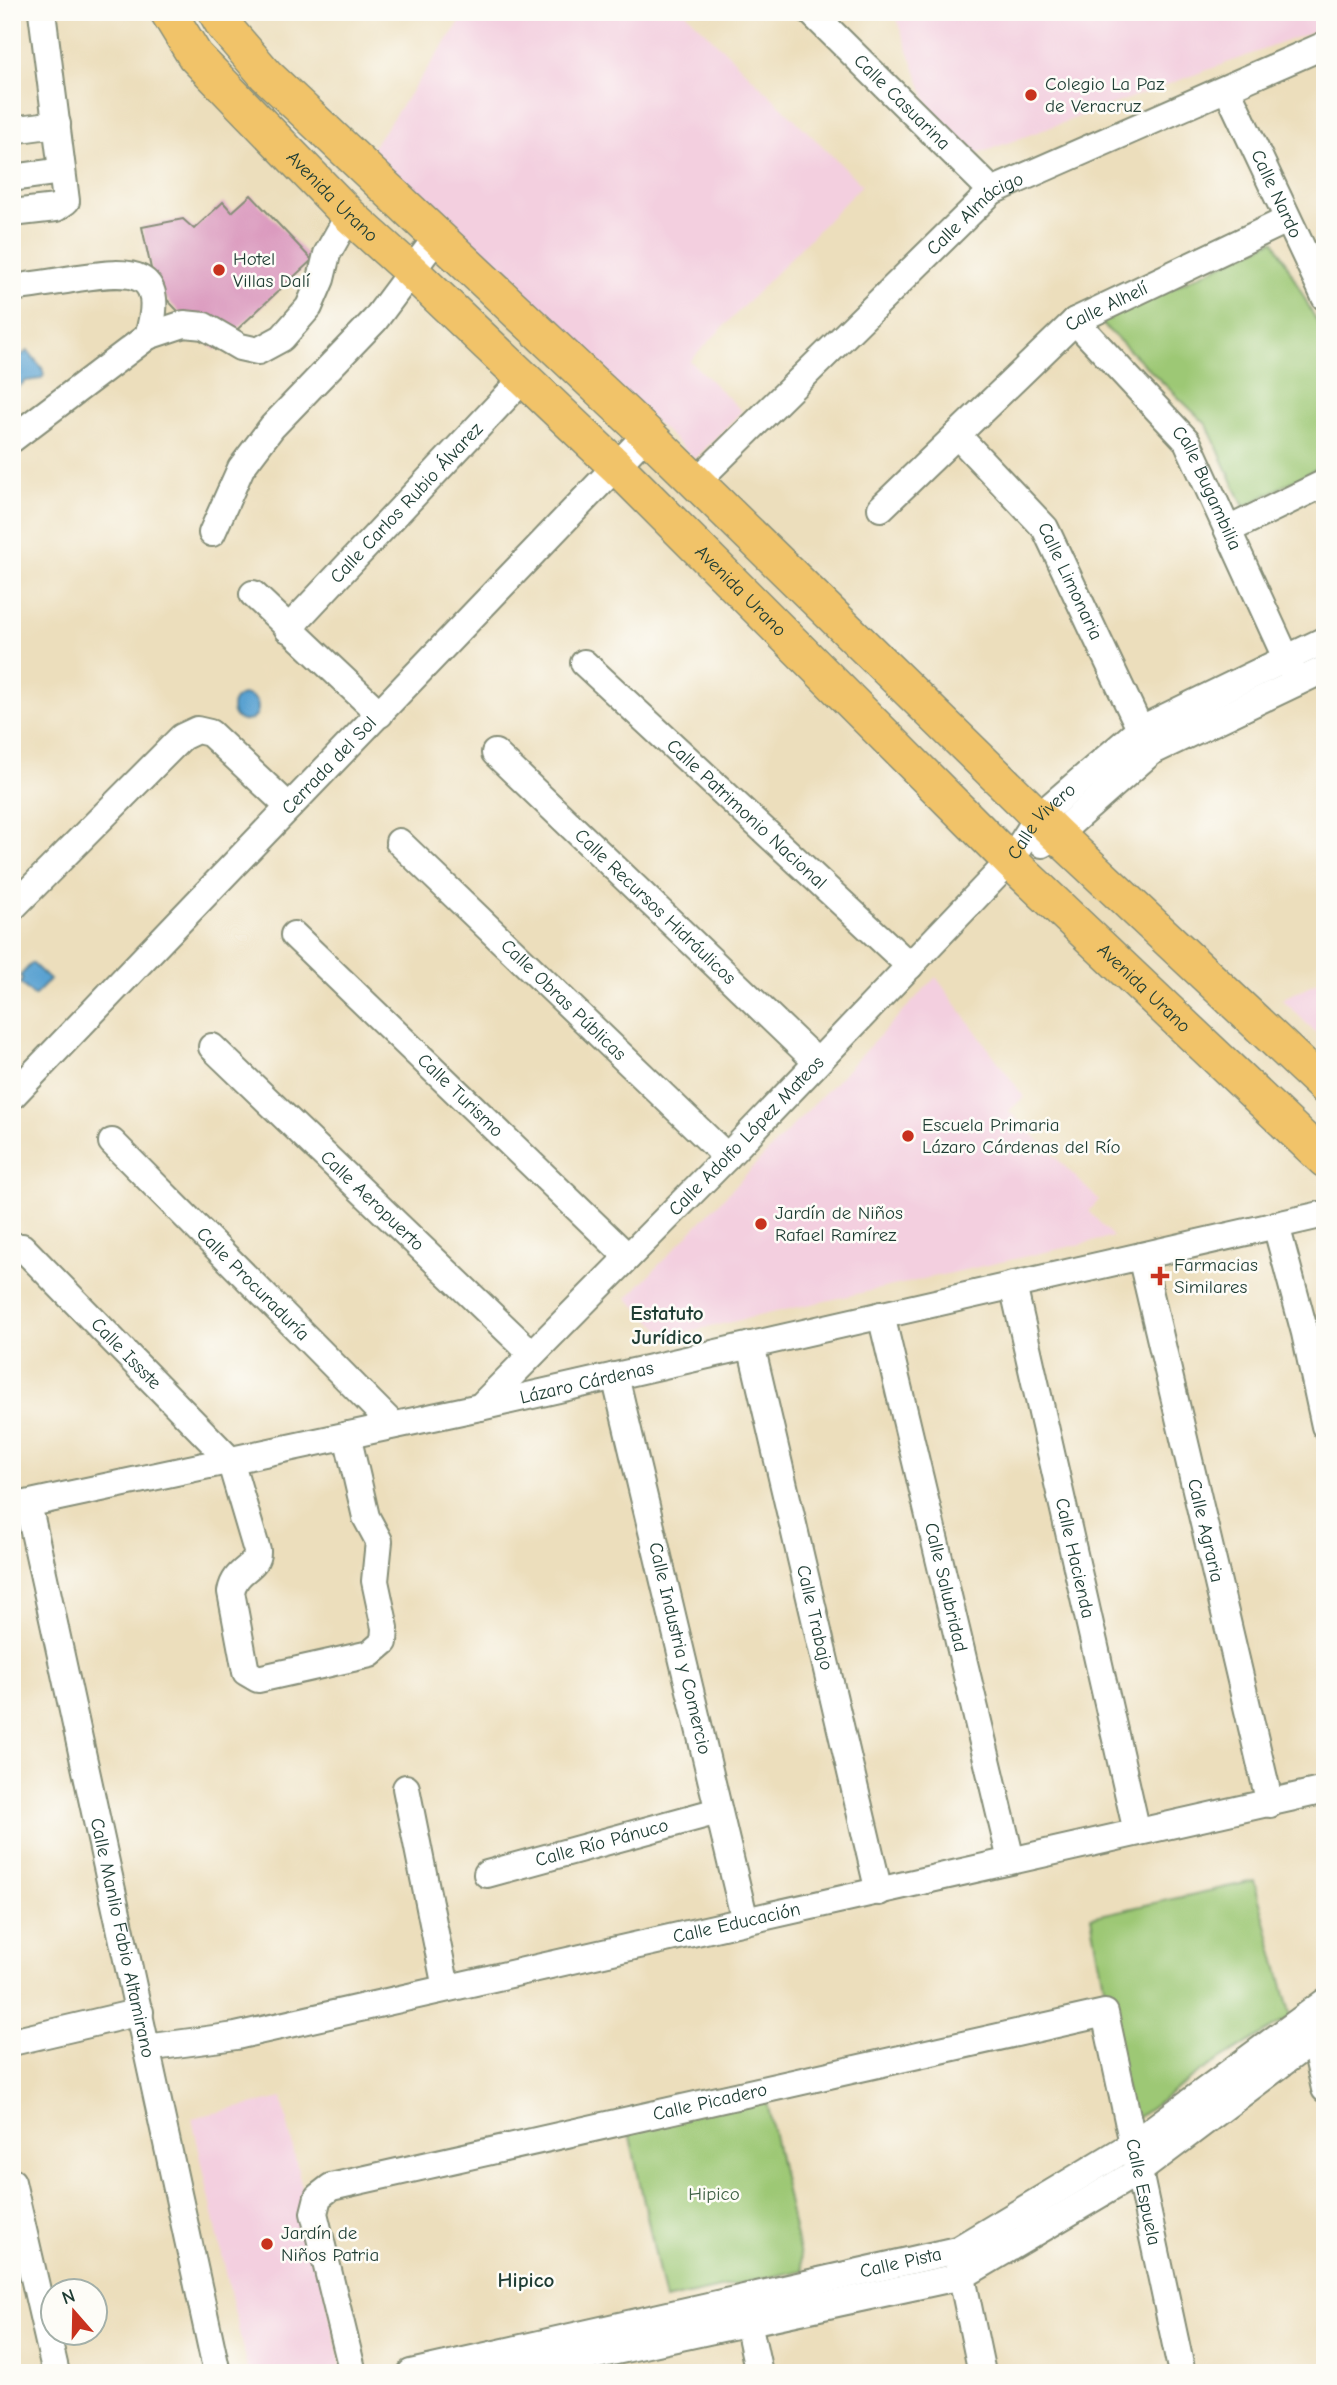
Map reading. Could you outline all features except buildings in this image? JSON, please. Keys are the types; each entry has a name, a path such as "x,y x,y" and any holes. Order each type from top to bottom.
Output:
{"main road":[{"name":"Avenida Urano","path":"168,12 195,56 338,204 616,466 1010,861 1325,1160"},
{"path":"216,12 224,26 266,75 647,434 1048,826 1325,1087"},
{"path":"338,204 358,163"},
{"path":"1206,1049 1242,1009"}],"street":[{"path":"12,213 62,205 66,201 42,12"},
{"name":"Calle Casuarina","path":"811,12 992,191"},
{"name":"Calle Almácigo","path":"696,482 992,191 1325,45"},
{"name":"Calle Nardo","path":"1227,89 1325,297"},
{"path":"12,130 57,124"},
{"path":"12,178 62,171"},
{"path":"12,439 148,336 184,324 205,326 240,347 258,351 282,338 309,307 321,279 338,204"},
{"name":"Calle Alhelí","path":"881,508 1074,321 1287,220"},
{"path":"212,533 241,468 272,427 375,320 438,237"},
{"path":"12,288 102,275 134,275 145,281 155,303 148,336"},
{"name":"Calle Bugambilia","path":"1074,321 1187,441 1292,670"},
{"name":"Calle Carlos Rubio Álvarez","path":"288,629 524,378"},
{"name":"Cerrada del Sol","path":"12,1096 647,434"},
{"name":"Calle Limonaria","path":"957,435 1045,528 1145,741"},
{"path":"1228,530 1325,482"},
{"path":"253,594 380,714"},
{"name":"Calle Vivero","path":"1010,861 1145,741 1292,670 1325,640"},
{"name":"Calle Patrimonio Nacional","path":"584,663 910,966"},
{"name":"Calle Vivero","path":"1292,670 1325,669"},
{"path":"12,908 182,737 197,730 210,733 289,807"},
{"name":"Calle Recursos Hidráulicos","path":"495,753 816,1061"},
{"name":"Calle Obras Públicas","path":"398,842 727,1157"},
{"name":"Calle Adolfo López Mateos","path":"480,1407 727,1157 1010,861"},
{"name":"Calle Turismo","path":"294,935 628,1257"},
{"name":"Calle Aeropuerto","path":"212,1047 532,1353"},
{"name":"Calle Procuraduría","path":"111,1142 393,1425"},
{"name":"Lázaro Cárdenas","path":"20,1505 480,1407 1325,1214"},
{"path":"1276,1225 1305,1333 1325,1426"},
{"name":"Calle Issste","path":"22,1247 230,1460"},
{"name":"Calle Agraria","path":"1141,1256 1270,1804"},
{"name":"Calle Hacienda","path":"1013,1285 1137,1832"},
{"name":"Calle Salubridad","path":"881,1315 1011,1860"},
{"path":"1305,1333 1325,1356"},
{"name":"Calle Trabajo","path":"751,1345 879,1892"},
{"name":"Calle Industria y Comercio","path":"615,1376 745,1921"},
{"path":"230,1460 257,1551 254,1563 239,1573 233,1581 231,1592 246,1672 258,1679 370,1654 384,1642 386,1628 375,1581 379,1542 366,1517 347,1435"},
{"name":"Calle Manlio Fabio Altamirano","path":"20,1505 139,2012 217,2373"},
{"path":"406,1788 446,1988"},
{"name":"Calle Educación","path":"146,2048 236,2036 1325,1790"},
{"name":"Calle Río Pánuco","path":"487,1874 718,1811"},
{"name":"Calle Pista","path":"514,2373 553,2360 959,2263 1133,2144 1325,2002"},
{"path":"12,2042 139,2012"},
{"name":"Calle Espuela","path":"1105,2013 1182,2373"},
{"name":"Calle Picadero","path":"353,2373 314,2213 318,2197 331,2187 1105,2013"},
{"path":"1319,2035 1325,2089"},
{"name":"Calle Pista","path":"411,2373 553,2360 748,2322 959,2263 1139,2171 1319,2035"},
{"path":"12,2182 56,2373"},
{"path":"959,2263 982,2373"},
{"path":"748,2322 759,2373"}],"shaded area":[{"path":"467,12 685,12 862,185 690,361 742,411 695,459 369,152"},
{"name":"Colegio La Paz de Veracruz","path":"894,12 1325,12 1325,27 950,164"},
{"name":"Escuela Primaria Lázaro Cárdenas del Río","path":"936,977 1024,1097 1009,1111 1099,1200 1089,1211 1113,1237 668,1336 627,1298"},
{"path":"1325,978 1325,1042 1282,999"},
{"name":"Jardín de Niños Patria","path":"282,2098 342,2370 330,2373 248,2373 192,2118"}],"green space":[{"path":"1274,240 1325,337 1325,464 1244,507 1207,425 1100,322"},
{"path":"1254,1881 1291,2016 1200,2072 1133,2121 1119,2065 1091,1917"},
{"name":"Hipico","path":"764,2088 803,2270 665,2300 626,2118"}],"water":[{"path":"28,351 42,368 44,375 41,379 26,381 12,392 12,361"},
{"path":"245,695 254,699 258,708 254,717 245,721 236,717 232,708 236,699"},
{"path":"32,963 50,980 34,996 20,983 23,979 20,976"}],"place":[{"name":"Colegio La Paz de Veracruz","path":"1031,95"},
{"name":"Hotel Villas Dalí","path":"219,270"},
{"name":"Escuela Primaria Lázaro Cárdenas del Río","path":"908,1136"},
{"name":"Jardín de Niños Rafael Ramírez","path":"761,1224"},
{"name":"Farmacias Similares","path":"1160,1276"},
{"name":"Jardín de Niños Patria","path":"267,2244"}],"district":[{"name":"Estatuto Jurídico","path":"667,1325"},
{"name":"Hipico","path":"526,2280"}]}
